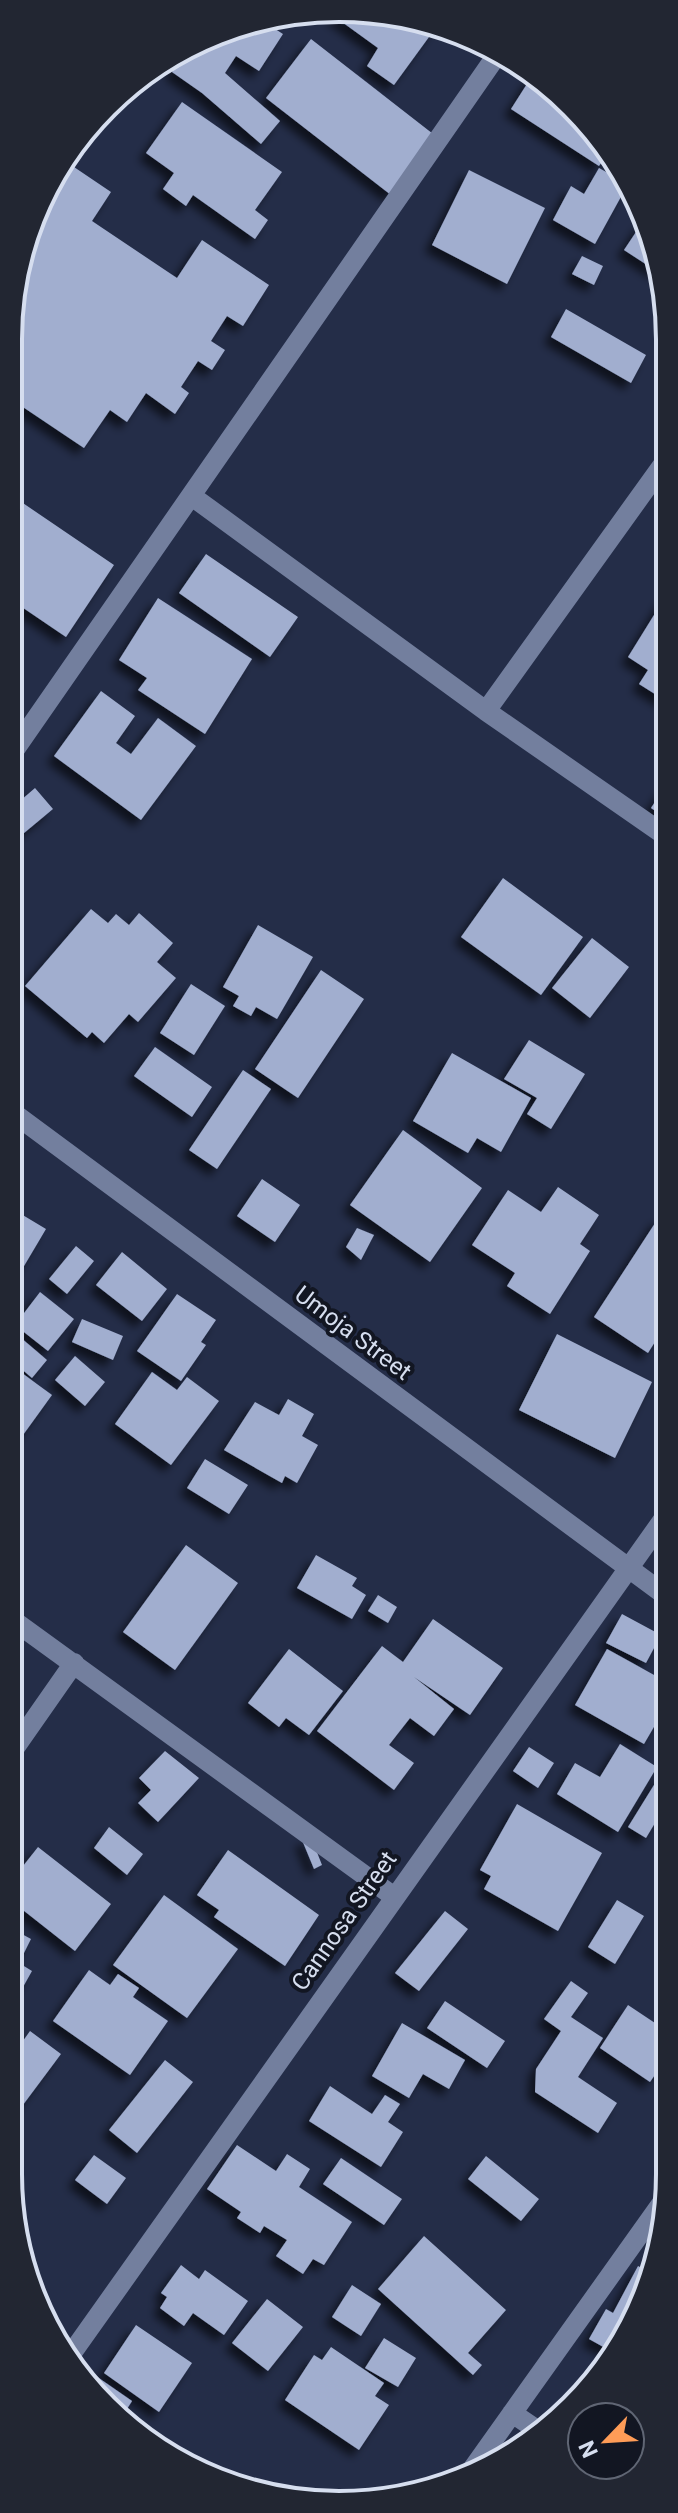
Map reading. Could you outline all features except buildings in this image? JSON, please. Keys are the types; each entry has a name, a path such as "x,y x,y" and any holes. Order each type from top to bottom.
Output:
{"street":[{"path":"22,739 493,61"},
{"path":"486,711 656,474"},
{"path":"193,497 486,711 656,829"},
{"name":"Umoja Street","path":"22,1119 656,1589"},
{"name":"Cannosa Street","path":"74,2349 393,1896 656,1531"},
{"path":"22,1626 393,1896"},
{"path":"22,1737 74,1663"},
{"path":"481,2457 653,2216"},
{"path":"512,2413 531,2426"}]}
